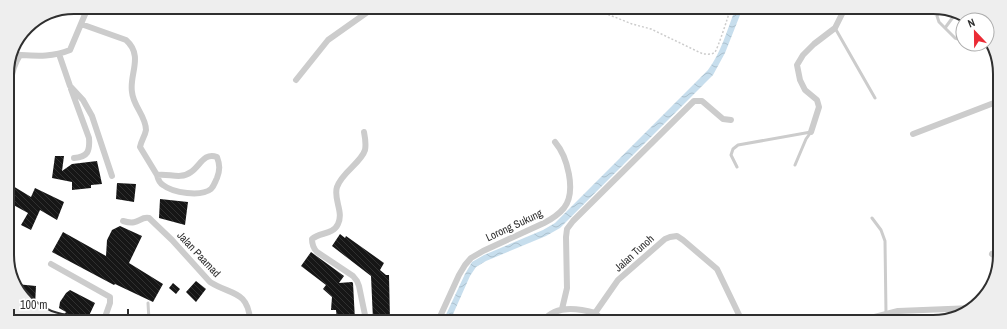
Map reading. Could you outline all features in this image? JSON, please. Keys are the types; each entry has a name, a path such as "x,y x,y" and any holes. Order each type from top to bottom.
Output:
{"street":[{"path":"18,53 59,54 70,50 85,14"},
{"path":"296,80 328,40 365,14"},
{"path":"811,132 819,108 817,100 805,90 800,80 797,70 798,65 803,56 814,44 836,28 842,14"},
{"path":"81,24 126,40 131,45 134,53 134,71 131,90 134,102 143,118 146,129 140,147 157,175 158,180 172,190 200,193 212,188 219,172 219,163 216,157 206,157 191,172 182,176 174,177 157,175"},
{"path":"59,54 89,138 89,150 85,156 74,158"},
{"path":"70,86 83,100 92,116 112,176"},
{"path":"562,309 567,288 566,237 567,229 573,221 694,101 702,101 722,119 731,120"},
{"path":"913,134 993,103"},
{"path":"364,132 366,148 363,154 340,180 337,188 336,193 340,211 338,225 329,232 312,239 312,244 313,248 317,252 353,276 357,281 365,315"},
{"name":"Lorong Sukung","path":"441,315 462,270 472,258 483,250 544,223 553,218 565,207 568,200 569,174 563,153 555,142"},
{"name":"Jalan Paamad","path":"123,220 134,223 145,217 149,218 172,240 210,282 216,286 237,294 246,302 250,315"},
{"name":"Jalan Tunoh","path":"595,313 618,280 657,245 670,236 677,236 684,240 717,269 739,315"},
{"path":"51,264 110,297 110,303 106,315"},
{"path":"549,315 562,309 582,310 597,315"},
{"path":"879,315 898,311 959,309"}],"lane":[{"path":"938,15 937,19 939,22 955,38"},
{"path":"945,28 953,18"},
{"path":"836,28 875,98"},
{"path":"795,165 806,139 811,132"},
{"path":"737,167 731,156 733,148 738,145 811,132"},
{"path":"872,218 881,230 885,241 886,313"},
{"path":"148,303 149,315"}],"path":[{"path":"607,14 632,24 651,29 703,54 710,55 715,52 718,46 729,14"}],"water":[{"path":"733,14 740,14 725,53 713,75 560,228 546,236 486,261 476,267 470,276 453,315 446,315 472,262 484,255 543,230 555,223 708,70 720,49"}],"building":[{"path":"55,156 64,156 62,171 72,164 97,161 102,184 91,185 91,188 72,190 72,182 52,178"},
{"path":"117,183 136,184 134,202 116,199"},
{"path":"14,187 31,197 35,188 64,202 57,220 40,210 31,230 21,225 28,213 14,205"},
{"path":"160,199 188,202 185,225 159,218"},
{"path":"120,226 142,236 129,263 163,284 153,302 115,284 114,285 52,252 63,232 106,256 107,240 112,230"},
{"path":"340,234 345,238 346,236 384,263 380,270 386,275 389,275 390,315 373,315 371,276 332,246"},
{"path":"311,252 344,276 339,283 352,282 355,315 336,315 336,310 331,310 332,297 323,289 326,285 301,266"},
{"path":"196,281 206,289 196,302 186,292"},
{"path":"173,283 180,289 176,294 169,288"},
{"path":"22,285 36,286 35,300"},
{"path":"70,290 95,303 89,315 65,314 66,312 59,308 60,302"}]}
